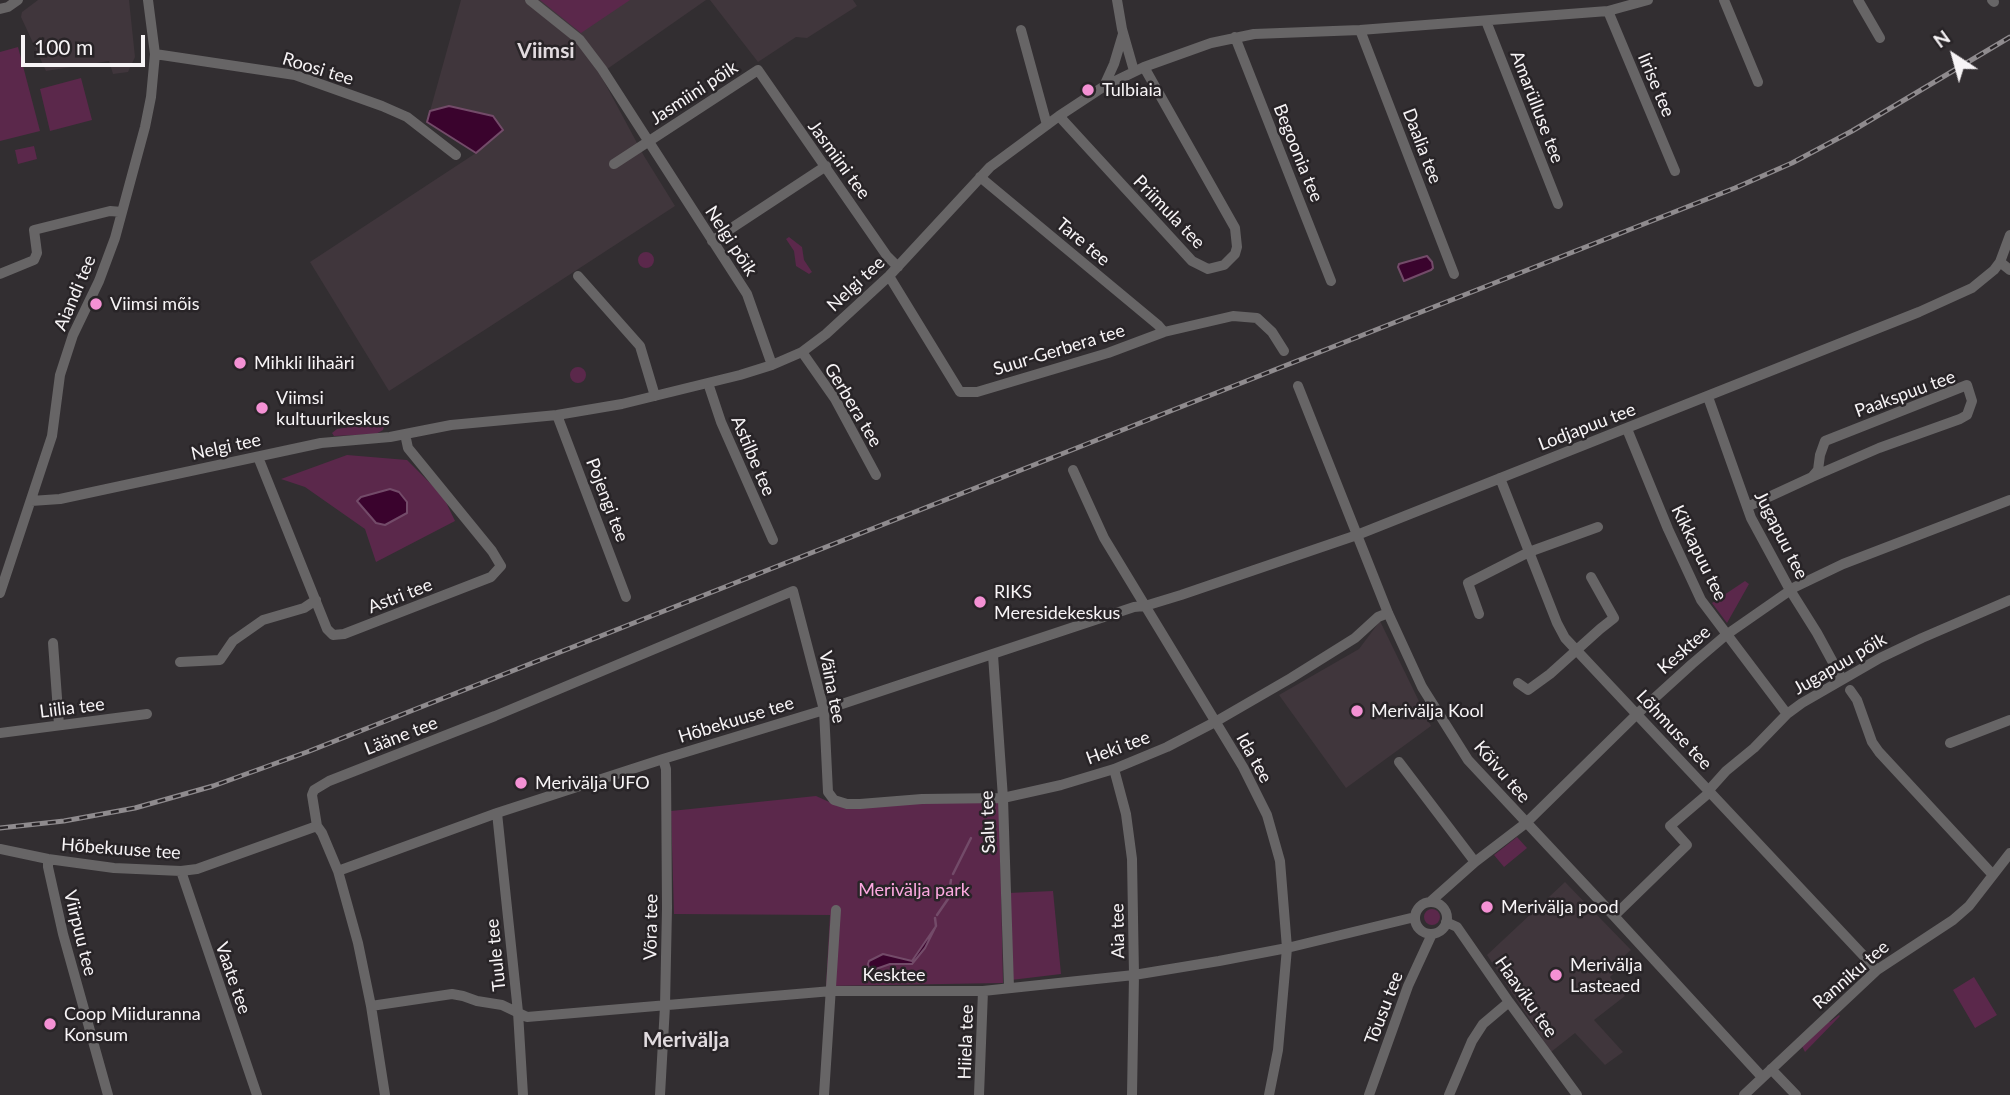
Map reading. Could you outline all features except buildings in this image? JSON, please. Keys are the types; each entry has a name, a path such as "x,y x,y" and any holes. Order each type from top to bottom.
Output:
{"street":[{"path":"0,9 18,0"},
{"name":"Aiandi tee","path":"0,593 52,436 60,376 73,335 99,281 122,212 145,127 155,54 148,0"},
{"name":"Nelgi põik","path":"530,0 580,40 602,69 747,294 772,365"},
{"name":"Priimula tee","path":"1059,116 1192,261 1208,269 1224,265 1235,254 1235,228 1139,69 1123,34 1117,0"},
{"name":"Nelgi tee","path":"31,501 60,499 321,443 390,437 451,425 557,415 655,396 772,365 802,352 826,334 898,267 990,167 1103,87 1139,69 1211,43 1254,34 1360,30 1608,11 1648,0"},
{"path":"1724,0 1758,82"},
{"path":"1858,0 1880,38"},
{"name":"Iirise tee","path":"1608,11 1675,171"},
{"name":"Amarülluse tee","path":"1486,21 1558,204"},
{"path":"1021,30 1047,125"},
{"name":"Daalia tee","path":"1360,30 1454,274"},
{"path":"1103,87 1114,64 1123,34"},
{"name":"Begoonia tee","path":"1235,37 1331,281"},
{"name":"Roosi tee","path":"155,54 295,75 407,117 456,155"},
{"name":"Jasmiini põik","path":"614,164 758,70"},
{"name":"Jasmiini tee","path":"758,70 887,256 898,267"},
{"path":"712,241 826,166"},
{"name":"Tare tee","path":"980,177 1164,332"},
{"path":"0,274 34,260 37,253 34,230 110,211 122,212"},
{"name":"Lodjapuu tee","path":"1144,606 1357,535 1919,312 1972,288 1994,270 2000,262 2010,235"},
{"path":"2000,262 2010,270"},
{"path":"578,276 640,346 655,396"},
{"name":"Suur-Gerbera tee","path":"889,276 960,392 977,392 1108,353 1164,332 1233,316 1257,318 1272,332 1284,351"},
{"name":"Gerbera tee","path":"802,352 835,399 876,475"},
{"name":"Astilbe tee","path":"708,383 721,422 773,540"},
{"name":"Kõivu tee","path":"1298,386 1388,613 1422,687 1468,760 1762,1077"},
{"name":"Paakspuu tee","path":"1747,507 1879,448 1968,415 1972,401 1967,386 1825,441 1818,470 1812,477"},
{"name":"Jugapuu tee","path":"1708,397 1747,507 1790,590 1843,679"},
{"name":"Pojengi tee","path":"557,415 626,597"},
{"name":"Kikkapuu tee","path":"1627,429 1668,530 1701,600 1787,714"},
{"name":"Astri tee","path":"258,457 327,629 333,635 344,634 491,577 501,566 492,551 408,448 405,434"},
{"name":"Ida tee","path":"1073,470 1104,538 1243,767 1267,815 1280,861 1287,948 1278,1050 1269,1095"},
{"name":"Lõhmuse tee","path":"1500,478 1565,638 1877,970"},
{"name":"Kesktee","path":"1430,902 1475,862 1526,823 1637,714 1726,635 1790,590 1843,564 2010,500"},
{"path":"1479,614 1468,583 1529,552 1598,527"},
{"path":"1518,684 1528,690 1614,618 1591,577"},
{"name":"Väina tee","path":"793,591 824,710 828,792"},
{"name":"Lääne tee","path":"386,1095 358,943 338,871 317,826 312,795 314,790 329,781 495,716 793,591"},
{"path":"180,662 220,660 233,641 263,620 304,608 316,600"},
{"name":"Jugapuu põik","path":"1614,916 1687,845 1670,826 1710,791 1726,771 1754,748 1787,714 1843,679 1922,638 2010,600"},
{"name":"Hõbekuuse tee","path":"338,871 497,813 1144,606"},
{"name":"Heki tee","path":"828,792 834,800 847,804 922,799 1003,798 1114,769 1167,747 1215,722 1355,638 1378,617 1388,613"},
{"path":"52,643 59,725"},
{"name":"Salu tee","path":"993,655 1003,798 1009,988"},
{"path":"1850,690 1857,700 1872,742 1879,752 1993,875"},
{"name":"Liilia tee","path":"0,733 147,714"},
{"path":"1950,743 2010,720"},
{"name":"Võra tee","path":"660,1095 665,1006 667,813 666,769 663,759"},
{"path":"1399,762 1475,862"},
{"name":"Aia tee","path":"1114,769 1126,814 1132,859 1132,1095"},
{"name":"Tuule tee","path":"497,813 518,1012 523,1095"},
{"name":"Hõbekuuse tee","path":"0,849 114,868 181,871 197,869 317,826"},
{"name":"Ranniku tee","path":"1744,1095 1877,970 1953,920 1969,906 2010,853"},
{"name":"Viirpuu tee","path":"48,859 64,934 107,1095"},
{"name":"Vaate tee","path":"181,871 257,1095"},
{"path":"1430,902 1446,912 1446,922 1441,930 1432,934 1422,932 1415,917 1421,906 1430,902"},
{"path":"824,1095 836,910"},
{"name":"Kesktee","path":"371,1006 452,994 502,1004 527,1017 832,991 983,991 1134,975 1287,948 1415,917"},
{"name":"Haaviku tee","path":"1446,922 1457,927 1577,1095"},
{"name":"Tõusu tee","path":"1369,1095 1408,986 1432,934"},
{"name":"Hiiela tee","path":"979,1095 983,991"},
{"path":"1449,1095 1472,1041 1483,1024 1509,1002"},
{"path":"1771,1069 1796,1095"}],"shaded area":[{"path":"38,0 129,0 135,57 128,72 113,74 109,61 46,71 21,17 22,12"},
{"path":"461,0 706,0 600,74 644,156 675,206 389,391 310,262 476,153 427,122"},
{"path":"710,0 853,0 857,6 807,38 796,37 758,62"},
{"path":"449,106 493,116 503,130 476,153 427,122 430,111"},
{"path":"1427,256 1433,268 1404,281 1399,264"},
{"path":"390,489 399,492 407,502 407,513 385,525 376,523 357,501 361,497"},
{"name":"Merivälja Kool","path":"1380,621 1431,726 1346,788 1279,695 1359,649"},
{"name":"Merivälja Lasteaed","path":"1565,882 1631,950 1609,969 1614,973 1610,977 1625,996 1594,1020 1623,1052 1605,1065 1575,1033 1551,1052 1487,955"},
{"path":"936,926 925,948 912,964 890,964 873,970 869,968 869,961 883,954 912,961"}],"green space":[{"path":"540,0 630,0 581,33"},
{"path":"18,47 40,131 0,141 0,52"},
{"path":"81,78 92,120 50,131 40,89"},
{"path":"34,146 37,159 18,164 15,150"},
{"path":"789,237 802,247 804,260 812,272 809,274 796,266 794,251 786,239"},
{"path":"643,252 649,252 654,260 652,266 643,268 638,263 638,257"},
{"path":"578,367 584,369 584,381 578,383 572,381 570,375 572,369"},
{"path":"375,423 384,426 383,430 376,434 334,436 332,433 337,429"},
{"path":"347,455 407,460 443,496 455,521 376,562 365,529 305,487 281,479"},
{"path":"1745,581 1749,584 1727,623 1712,603"},
{"name":"Merivälja park","path":"816,796 838,806 999,800 1003,983 826,986 830,915 674,914 671,811"},
{"path":"1517,837 1527,848 1504,867 1494,855"},
{"path":"1053,891 1061,974 1011,980 1008,893"},
{"path":"1432,909 1438,911 1438,923 1432,925 1426,923 1424,917 1426,911"},
{"path":"1974,977 1997,1015 1975,1028 1953,990"},
{"path":"1839,1015 1805,1052 1802,1046 1828,1021"}],"waterway":[{"path":"953,874 971,838"},
{"path":"937,915 948,899 951,880"},
{"path":"935,918 936,926"}],"railway":[{"path":"0,828 64,821 135,808 213,786 307,752 1735,188 1792,163 1852,131 2010,37"}],"place":[{"name":"Tulbiaia","path":"1088,90"},
{"name":"Viimsi mõis","path":"96,304"},
{"name":"Mihkli lihaäri","path":"240,363"},
{"name":"Viimsi kultuurikeskus","path":"262,408"},
{"name":"RIKS Meresidekeskus","path":"980,602"},
{"name":"Merivälja Kool","path":"1357,711"},
{"name":"Merivälja UFO","path":"521,783"},
{"name":"Merivälja pood","path":"1487,907"},
{"name":"Merivälja Lasteaed","path":"1556,975"},
{"name":"Coop Miiduranna Konsum","path":"50,1024"}],"district":[{"name":"Viimsi","path":"546,51"},
{"name":"Merivälja","path":"686,1040"}]}
